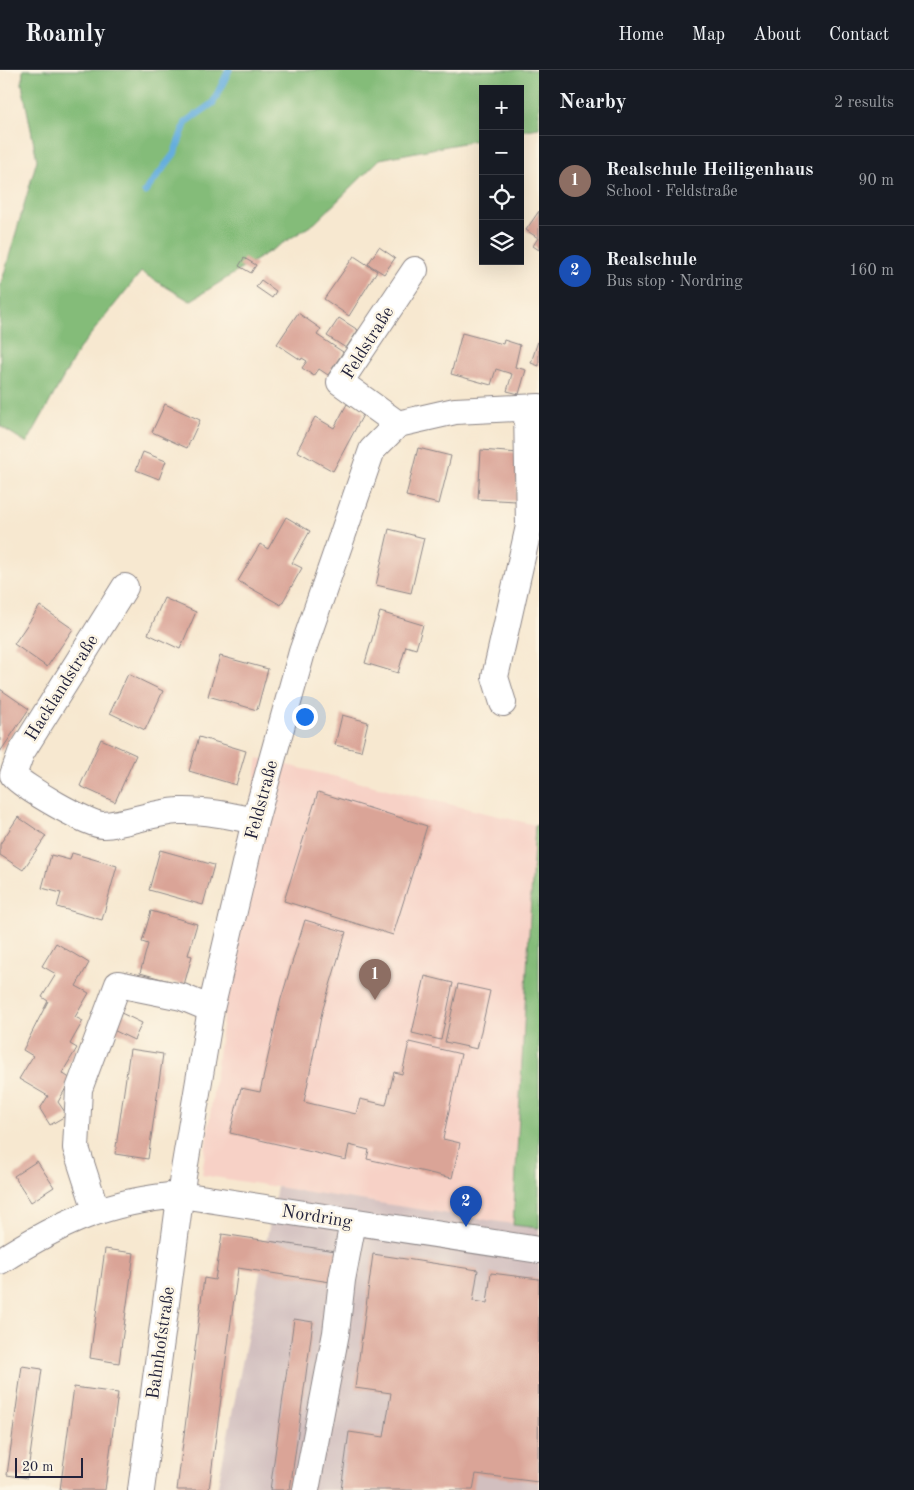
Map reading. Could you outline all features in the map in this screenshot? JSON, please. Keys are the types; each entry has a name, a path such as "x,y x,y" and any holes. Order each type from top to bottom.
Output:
{"street":[{"name":"Feldstraße","path":"181,1195 211,1009 255,820 302,652 372,450 398,424 340,382 416,270"},
{"path":"398,424 456,411 533,408 530,526 495,677 503,702"},
{"name":"Hacklandstraße","path":"125,587 21,753 13,775 19,783 34,792 101,825 177,811 220,813 255,820"},
{"path":"96,1210 76,1148 79,1089 118,984 182,997 211,1009"},
{"name":"Nordring","path":"0,1261 61,1224 96,1210 160,1197 181,1195 539,1250"},
{"name":"Bahnhofstraße","path":"141,1490 181,1195"},
{"path":"306,1490 336,1333 342,1280 353,1222"}],"shaded area":[{"path":"258,758 535,825 513,1225 202,1175"},
{"path":"277,1187 539,1228 539,1490 217,1490"}],"green space":[{"path":"23,70 539,70 539,128 524,130 524,85 479,85 479,140 380,159 315,223 190,301 141,272 79,349 27,443 0,426 0,288 37,160 22,84"},
{"path":"535,825 539,825 539,1228 513,1225"}],"building":[{"path":"539,211 539,250 533,246 538,238 526,230"},
{"path":"379,247 395,258 384,274 368,264"},
{"path":"354,256 377,271 349,316 324,299"},
{"path":"244,258 256,265 251,273 239,266"},
{"path":"261,280 276,291 272,298 256,287"},
{"path":"298,313 321,329 317,335 343,352 328,375 319,369 314,376 302,368 307,361 302,358 301,360 277,344"},
{"path":"339,318 358,330 346,348 327,336"},
{"path":"462,333 503,344 504,340 520,345 515,367 526,370 519,394 507,391 512,374 496,369 491,385 451,374"},
{"path":"539,338 539,366 531,363"},
{"path":"165,404 200,420 187,448 152,432"},
{"path":"347,404 364,413 333,471 297,451 315,417 334,428"},
{"path":"418,448 451,456 439,504 406,496"},
{"path":"481,450 519,453 516,501 478,499"},
{"path":"143,452 166,461 159,479 136,470"},
{"path":"286,517 310,531 292,563 302,568 281,605 238,581 260,544 268,549"},
{"path":"389,529 424,538 411,593 376,585"},
{"path":"164,598 196,612 180,649 148,634"},
{"path":"40,606 73,629 47,667 14,644"},
{"path":"380,612 423,625 416,649 406,646 398,673 365,663"},
{"path":"220,656 268,669 257,710 208,696"},
{"path":"128,674 163,691 145,730 110,713"},
{"path":"0,689 29,709 0,752"},
{"path":"342,715 368,722 361,751 335,745"},
{"path":"199,737 246,751 236,785 189,771"},
{"path":"101,739 136,755 115,802 80,786"},
{"path":"318,792 427,826 393,935 284,901"},
{"path":"18,817 46,836 23,870 0,855 0,844"},
{"path":"160,850 214,865 203,905 149,890"},
{"path":"72,853 117,866 102,920 57,907 61,893 42,888 51,855 70,860"},
{"path":"151,911 197,924 188,955 192,956 184,985 140,973 148,944 142,942"},
{"path":"305,920 346,932 322,1012 304,1102 356,1114 360,1099 386,1105 394,1072 402,1074 409,1042 461,1054 443,1139 460,1143 452,1178 367,1159 369,1150 349,1145 346,1160 230,1133 241,1088 260,1092 281,999"},
{"path":"56,943 89,963 76,986 89,993 75,1017 83,1021 70,1044 77,1048 62,1073 71,1079 58,1102 67,1115 50,1125 40,1109 48,1096 19,1079 33,1056 23,1050 48,1001 42,997 56,974 42,966"},
{"path":"425,976 453,983 441,1040 412,1033"},
{"path":"458,984 490,991 477,1049 445,1042"},
{"path":"115,1010 142,1023 134,1040 107,1027"},
{"path":"130,1049 163,1054 148,1159 115,1154"},
{"path":"37,1161 54,1187 31,1202 14,1176"},
{"path":"222,1234 342,1252 337,1283 238,1268 209,1490 177,1490 204,1278 215,1280"},
{"path":"105,1249 134,1253 119,1363 90,1358"},
{"path":"373,1254 478,1270 473,1301 487,1303 491,1273 539,1279 538,1482 476,1474 473,1490 341,1490 349,1432 384,1437 391,1393 355,1388"},
{"path":"294,1319 313,1322 300,1419 290,1490 270,1490"},
{"path":"22,1366 42,1369 27,1478 7,1475"},
{"path":"74,1387 118,1393 105,1490 60,1490"}],"waterway":[{"path":"145,192 174,154 186,122 213,103 229,70"}],"place":[{"name":"Realschule Heiligenhaus","path":"375,1000"},
{"name":"Realschule","path":"466,1227"}]}
